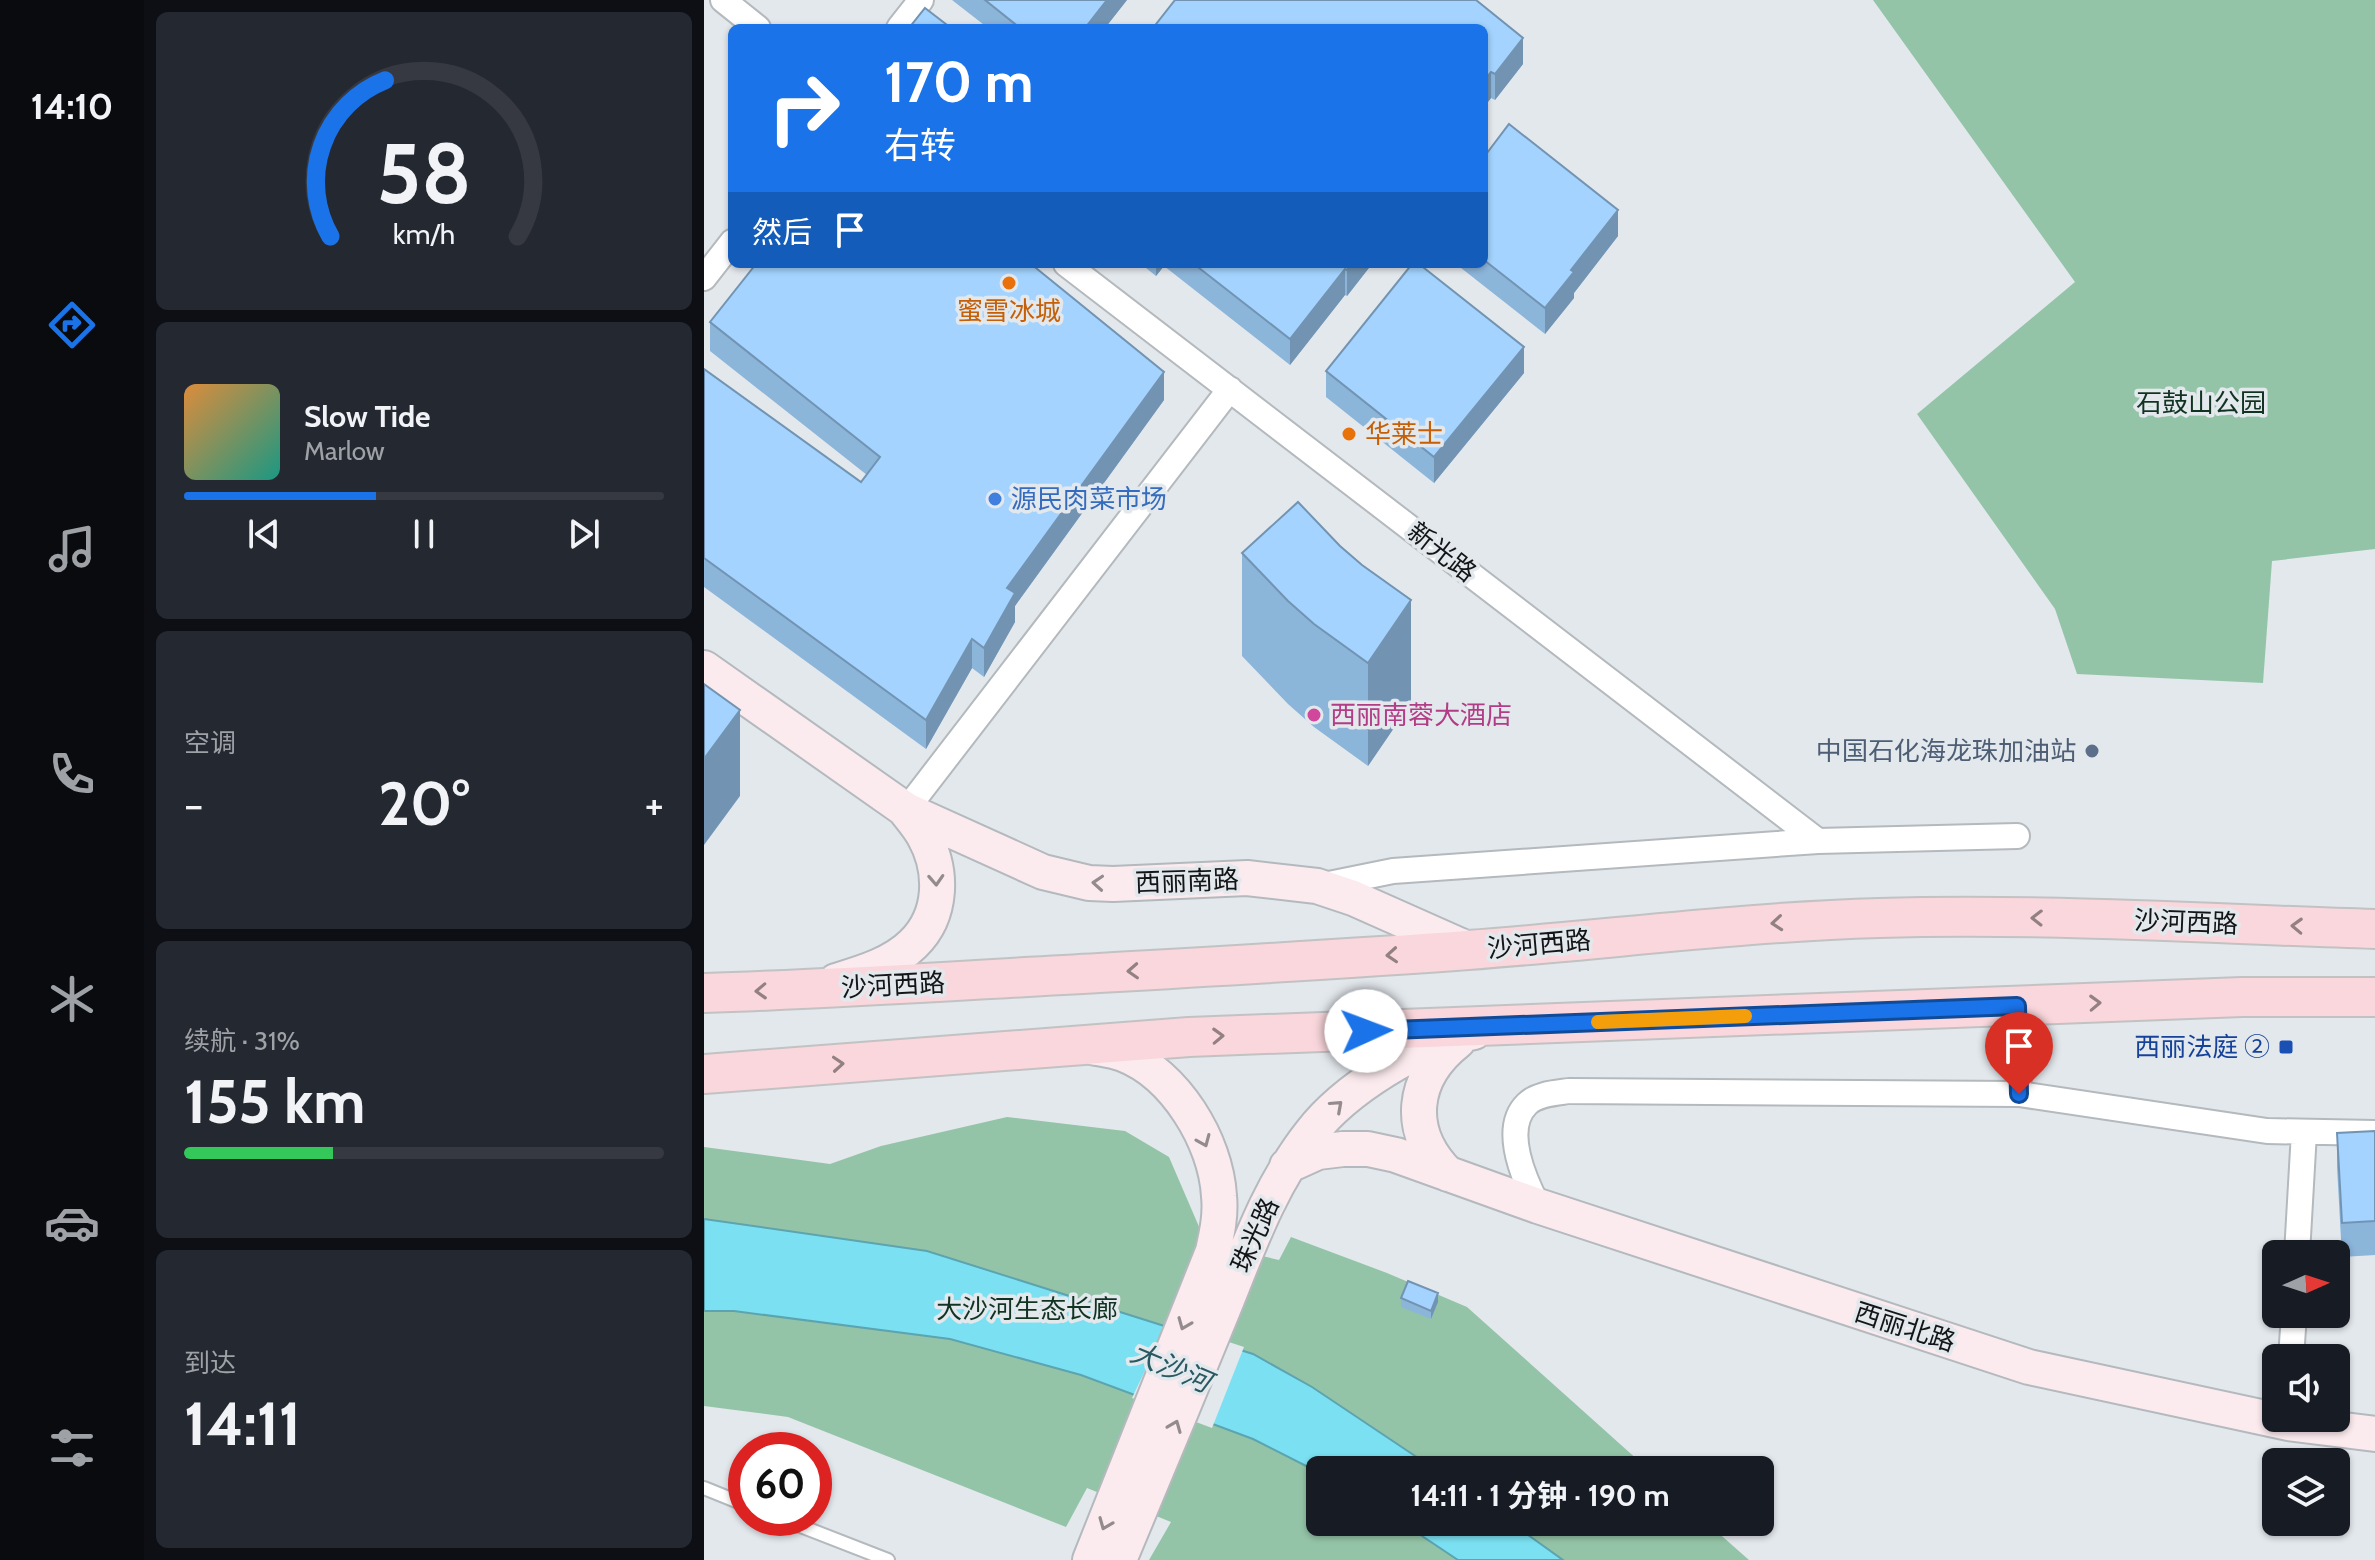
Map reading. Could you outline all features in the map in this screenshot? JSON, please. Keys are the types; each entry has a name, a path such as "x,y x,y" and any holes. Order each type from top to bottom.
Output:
{"main road":[{"name":"沙河西路","path":"704,993 809,990 1470,950 1799,921 2014,917 2375,929"},
{"path":"704,1074 1189,1037 2242,997 2375,997"}],"street":[{"path":"723,0 753,24"},
{"path":"902,24 921,0"},
{"path":"704,278 728,247"},
{"name":"新光路","path":"1071,268 1818,841"},
{"path":"906,810 1230,389"},
{"name":"西丽南路","path":"704,668 906,810 1018,862 1067,879 1113,884 1247,878 1317,886 1353,898 1470,950"},
{"name":"西丽南路","path":"809,990 895,958 912,946 926,929 936,906 934,859 923,834 906,810"},
{"path":"1317,886 1393,871 1818,841 2017,836"},
{"path":"2017,1006 2019,1094"},
{"name":"珠光路","path":"1090,1560 1132,1493 1227,1257 1259,1221 1287,1166 1312,1132 1352,1093 1402,1061 1467,1034 1514,1025"},
{"path":"1448,1174 1425,1146 1418,1108 1429,1070 1442,1053 1467,1034"},
{"name":"珠光路","path":"1084,1045 1123,1054 1154,1072 1179,1096 1198,1128 1212,1161 1227,1257"},
{"path":"1538,1206 1517,1156 1519,1117 1527,1104 1545,1094 1569,1091 2019,1094 2267,1131 2375,1133"},
{"path":"2298,1240 2304,1132"},
{"name":"西丽北路","path":"1287,1166 1318,1152 1343,1149 1368,1149 1396,1155 1538,1206 2029,1367 2262,1416"},
{"name":"西丽北路","path":"2350,1430 2375,1434"},
{"name":"珠光路","path":"1119,1560 1132,1493"}],"lane":[{"path":"704,1488 728,1498"},
{"path":"826,1536 888,1560"}],"green space":[{"name":"石鼓山公园","path":"1873,0 2375,0 2375,549 2272,561 2263,683 2077,674 2055,609 1917,414 2075,282"},
{"name":"大沙河生态长廊","path":"1007,1117 1125,1131 1169,1157 1206,1243 1279,1260 1291,1237 1467,1307 1633,1456 1306,1456 1306,1536 1722,1536 1749,1560 1149,1560 1171,1522 1087,1488 1066,1527 788,1417 704,1406 704,1147 830,1164 881,1146"}],"water":[{"name":"大沙河","path":"704,1219 927,1251 1253,1354 1312,1387 1415,1456 1306,1456 1306,1466 1253,1439 1081,1375 950,1339 734,1311 704,1311"},
{"path":"1422,1536 1530,1536 1563,1560 1458,1560"}],"pier":[{"path":"1168,1322 1244,1347 1212,1428 1132,1398"}],"building":[{"path":"985,0 1107,0 1088,24 1015,24"},
{"path":"1175,0 1476,0 1523,38 1495,74 1491,72 1488,76 1488,24 1156,24"},
{"path":"925,8 946,24 912,24"},
{"path":"1509,124 1618,210 1545,308 1488,263 1488,152"},
{"path":"753,268 1036,268 1164,372 1007,588 1015,593 984,648 972,639 926,720 704,558 704,369 861,482 880,457 710,322"},
{"path":"1199,268 1349,268 1290,339"},
{"path":"1409,268 1424,268 1524,347 1434,457 1326,371"},
{"path":"1298,502 1340,546 1411,600 1368,663 1314,624 1242,553"},
{"path":"704,684 740,710 704,759"},
{"path":"2375,1131 2375,1221 2342,1223 2337,1133"},
{"path":"1408,1281 1438,1293 1431,1311 1401,1298"}],"slow traffic":[{"path":"1598,1022 1745,1016"}],"place":[{"name":"蜜雪冰城","path":"1009,283"},
{"name":"华莱士","path":"1349,434"},
{"name":"源民肉菜市场","path":"995,499"},
{"name":"西丽南蓉大酒店","path":"1314,715"},
{"name":"中国石化海龙珠加油站","path":"2092,751"},
{"name":"西丽法庭 ②","path":"2286,1047"}],"route":[{"path":"1366,1031 2017,1006 2019,1094"}]}
